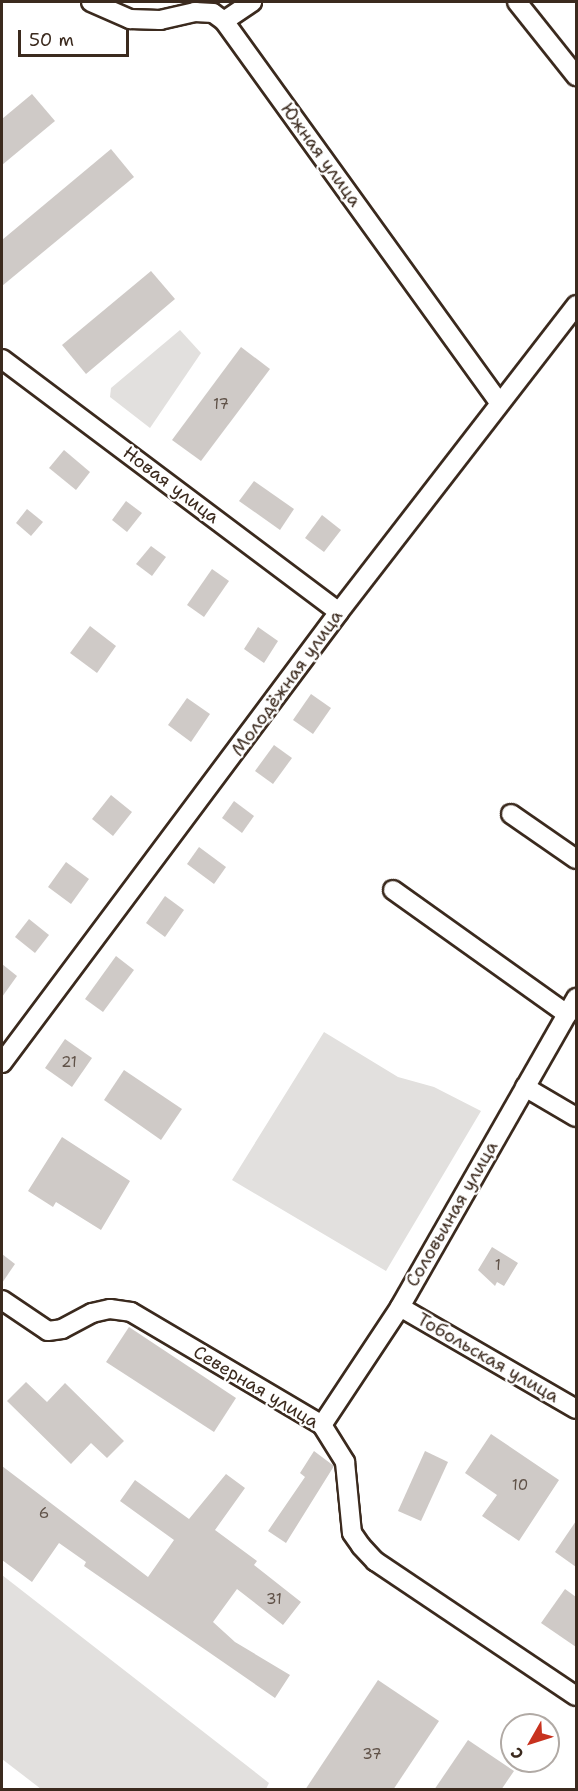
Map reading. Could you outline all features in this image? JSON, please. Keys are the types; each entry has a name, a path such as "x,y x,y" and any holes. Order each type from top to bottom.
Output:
{"street":[{"path":"92,2 130,19 160,20 195,12 213,13 224,21 252,2"},
{"path":"517,2 576,76"},
{"name":"Южная улица","path":"224,21 500,403"},
{"name":"Молодёжная улица","path":"2,1063 339,612 576,305"},
{"name":"Новая улица","path":"2,359 339,612"},
{"path":"511,814 576,859"},
{"path":"393,890 572,1006"},
{"name":"Соловьиная улица","path":"322,1425 400,1307 572,1006"},
{"path":"525,1087 576,1117"},
{"name":"Северная улица","path":"2,1300 48,1331 62,1329 92,1313 110,1309 131,1312 322,1425 345,1462 352,1533 375,1561 576,1696"},
{"name":"Тобольская улица","path":"400,1307 576,1409"}],"shaded area":[{"path":"180,330 201,353 150,428 110,397 111,388"},
{"path":"324,1032 398,1077 434,1087 481,1111 386,1271 232,1180"},
{"path":"2,1575 269,1783 266,1789 41,1789 2,1759"}],"building":[{"path":"32,94 55,121 2,165 2,119"},
{"path":"111,149 134,177 2,286 2,240"},
{"path":"151,271 175,299 86,374 62,345"},
{"path":"241,347 270,369 201,461 172,440"},
{"path":"64,450 90,472 76,490 49,468"},
{"path":"254,481 294,509 280,530 239,501"},
{"path":"126,501 142,513 127,532 112,520"},
{"path":"27,509 43,522 31,536 16,523"},
{"path":"322,515 341,530 324,552 305,538"},
{"path":"151,546 166,557 152,576 136,564"},
{"path":"212,569 229,581 204,617 187,605"},
{"path":"90,626 116,646 97,673 70,653"},
{"path":"258,627 278,641 264,663 244,649"},
{"path":"311,694 331,708 313,734 293,720"},
{"path":"187,698 210,714 191,742 168,725"},
{"path":"274,745 292,758 273,784 255,771"},
{"path":"111,795 132,812 113,836 92,819"},
{"path":"234,801 254,816 242,833 222,818"},
{"path":"199,847 226,867 214,884 187,864"},
{"path":"66,862 89,879 71,904 48,887"},
{"path":"165,896 184,910 165,937 146,923"},
{"path":"29,919 49,935 35,953 15,937"},
{"path":"116,956 134,970 103,1012 85,999"},
{"path":"2,964 17,976 2,997"},
{"path":"65,1039 92,1058 72,1087 45,1068"},
{"path":"124,1070 182,1109 161,1140 104,1100"},
{"path":"62,1137 130,1181 101,1230 56,1202 53,1207 28,1191"},
{"path":"492,1247 518,1263 504,1286 497,1282 495,1286 478,1270"},
{"path":"2,1254 15,1264 2,1283"},
{"path":"129,1327 236,1398 214,1432 106,1362"},
{"path":"26,1382 47,1402 65,1383 124,1441 107,1458 91,1443 71,1464 7,1401"},
{"path":"491,1434 559,1480 519,1541 482,1516 497,1495 465,1473"},
{"path":"314,1451 334,1466 286,1543 268,1531 305,1477 300,1473"},
{"path":"425,1451 448,1462 421,1521 398,1511"},
{"path":"2,1466 148,1577 174,1540 120,1501 135,1480 189,1519 226,1474 245,1488 215,1530 257,1561 254,1565 301,1602 283,1625 237,1589 213,1622 235,1642 290,1675 275,1698 84,1566 86,1562 59,1543 32,1582 2,1560"},
{"path":"576,1521 576,1567 555,1552"},
{"path":"565,1589 576,1597 576,1647 541,1623"},
{"path":"378,1680 439,1721 393,1790 305,1790"},
{"path":"468,1740 500,1762 500,1773 513,1773 501,1790 434,1790"}]}
